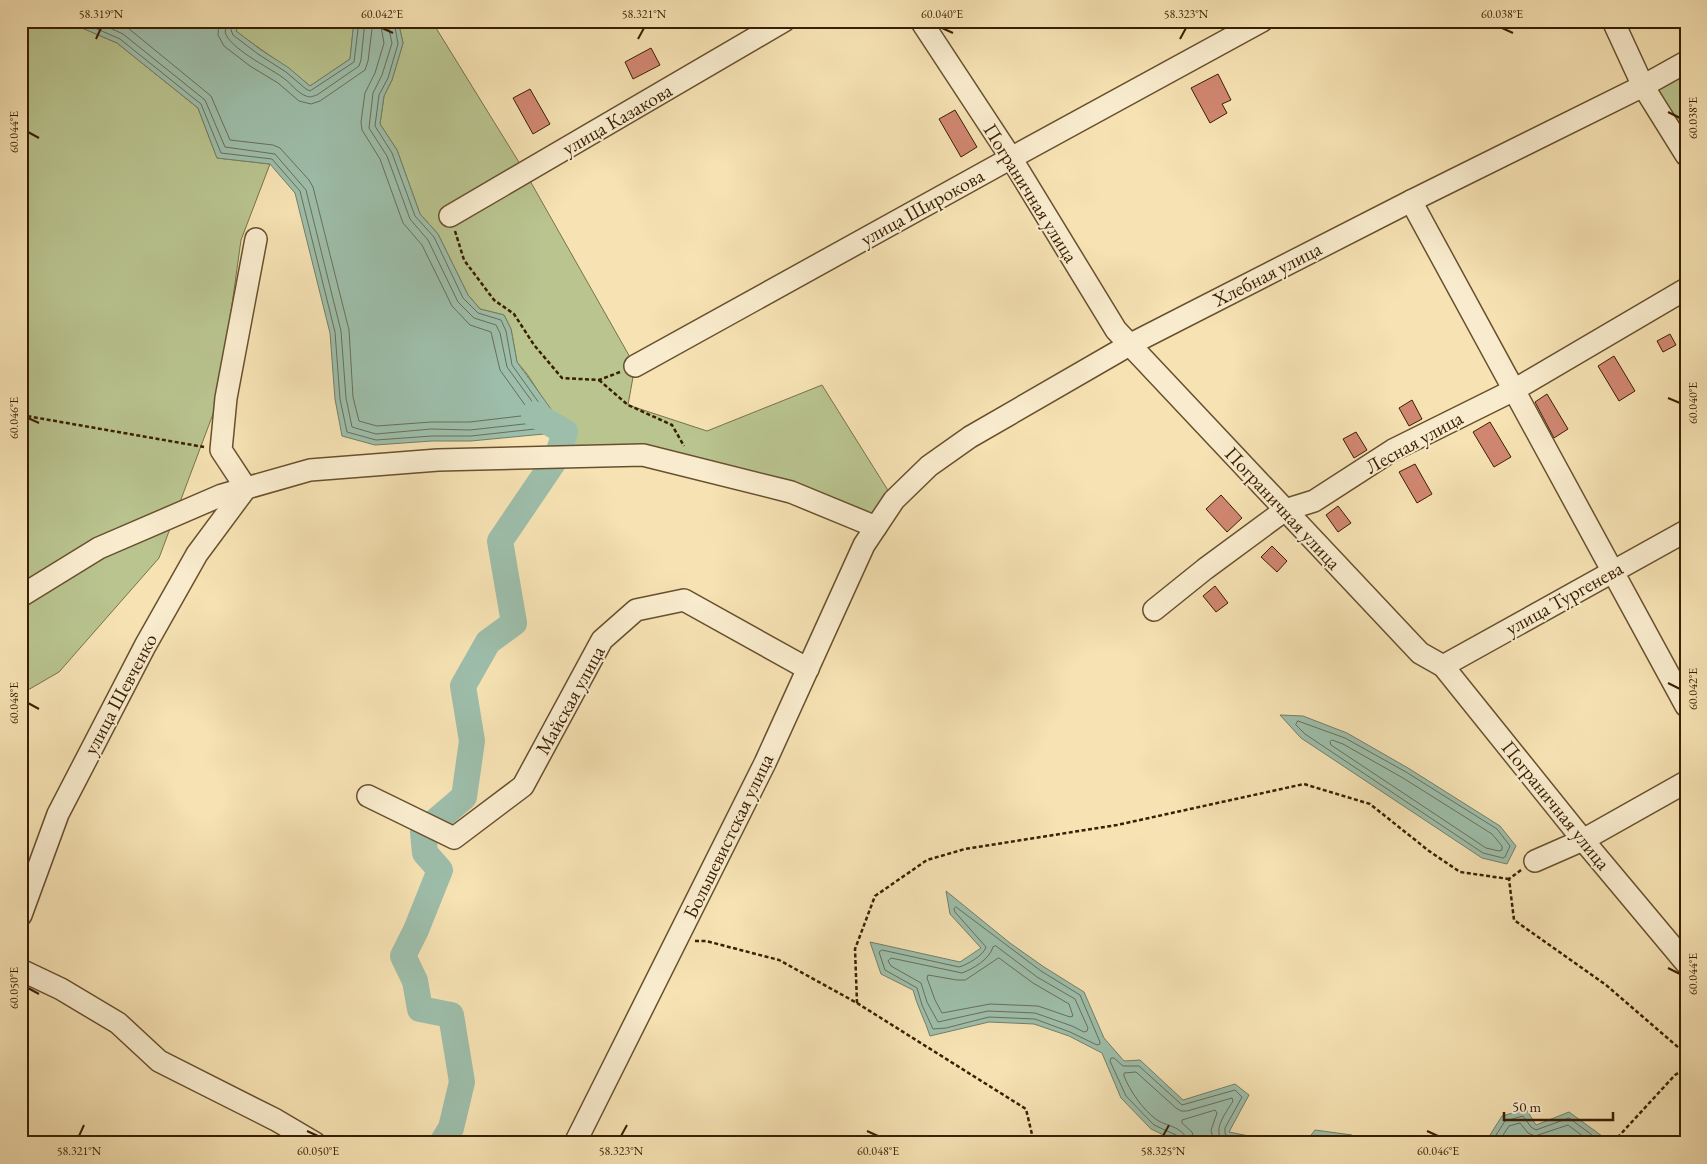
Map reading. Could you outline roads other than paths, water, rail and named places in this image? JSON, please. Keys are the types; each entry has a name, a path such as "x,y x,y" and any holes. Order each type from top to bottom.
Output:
{"street":[{"name":"улица Казакова","path":"450,216 784,21"},
{"name":"Пограничная улица","path":"921,21 1011,158 1116,330 1420,653 1443,666 1583,840 1686,963"},
{"name":"улица Широкова","path":"635,366 1262,21"},
{"path":"1613,21 1643,86 1686,155"},
{"name":"Хлебная улица","path":"876,527 894,500 929,466 970,437 1131,344 1411,201 1643,86 1686,62"},
{"path":"1411,201 1686,706"},
{"path":"246,488 220,450 226,398 256,240"},
{"name":"Лесная улица","path":"1154,610 1205,569 1285,510 1314,501 1393,450 1514,390 1686,289"},
{"path":"21,596 98,548 222,495 310,470 438,460 643,455 791,492 876,527"},
{"name":"улица Шевченко","path":"21,915 58,814 145,646 197,554 246,488"},
{"name":"Большевистская улица","path":"575,1143 765,763 864,545 876,527"},
{"name":"улица Тургенева","path":"1443,666 1686,531"},
{"name":"Майская улица","path":"375,799 454,838 523,786 602,640 636,610 684,600 808,669"},
{"path":"1535,861 1583,840 1686,782"},
{"path":"21,970 61,989 118,1023 159,1061 276,1120 315,1143"}],"water":[{"path":"66,21 240,21 236,31 289,68 310,86 350,59 354,21 398,21 403,43 392,80 384,96 380,124 397,150 420,214 438,234 468,295 480,309 504,315 511,329 517,362 565,432 471,441 432,441 375,445 342,436 335,399 330,333 295,193 270,164 217,158 198,108 117,43"},
{"path":"1280,715 1303,716 1347,733 1408,768 1500,826 1516,846 1507,864 1482,858 1301,738"},
{"path":"946,891 1010,943 1084,992 1104,1038 1124,1061 1140,1060 1183,1100 1235,1084 1249,1095 1229,1132 1284,1143 1180,1143 1151,1129 1121,1098 1102,1053 1069,1036 1034,1024 989,1022 930,1036 913,990 881,974 870,942 960,962 981,948 950,914"},
{"path":"1526,1109 1536,1125 1569,1112 1602,1136 1594,1143 1485,1143 1502,1116"},
{"path":"1315,1130 1352,1135 1355,1143 1305,1143"}],"waterway":[{"path":"442,1143 451,1128 462,1082 451,1015 420,1009 415,981 403,956 416,930 440,870 425,853 423,832 464,797 472,741 463,686 488,642 514,623 500,541 557,457 565,432 534,414"}]}
